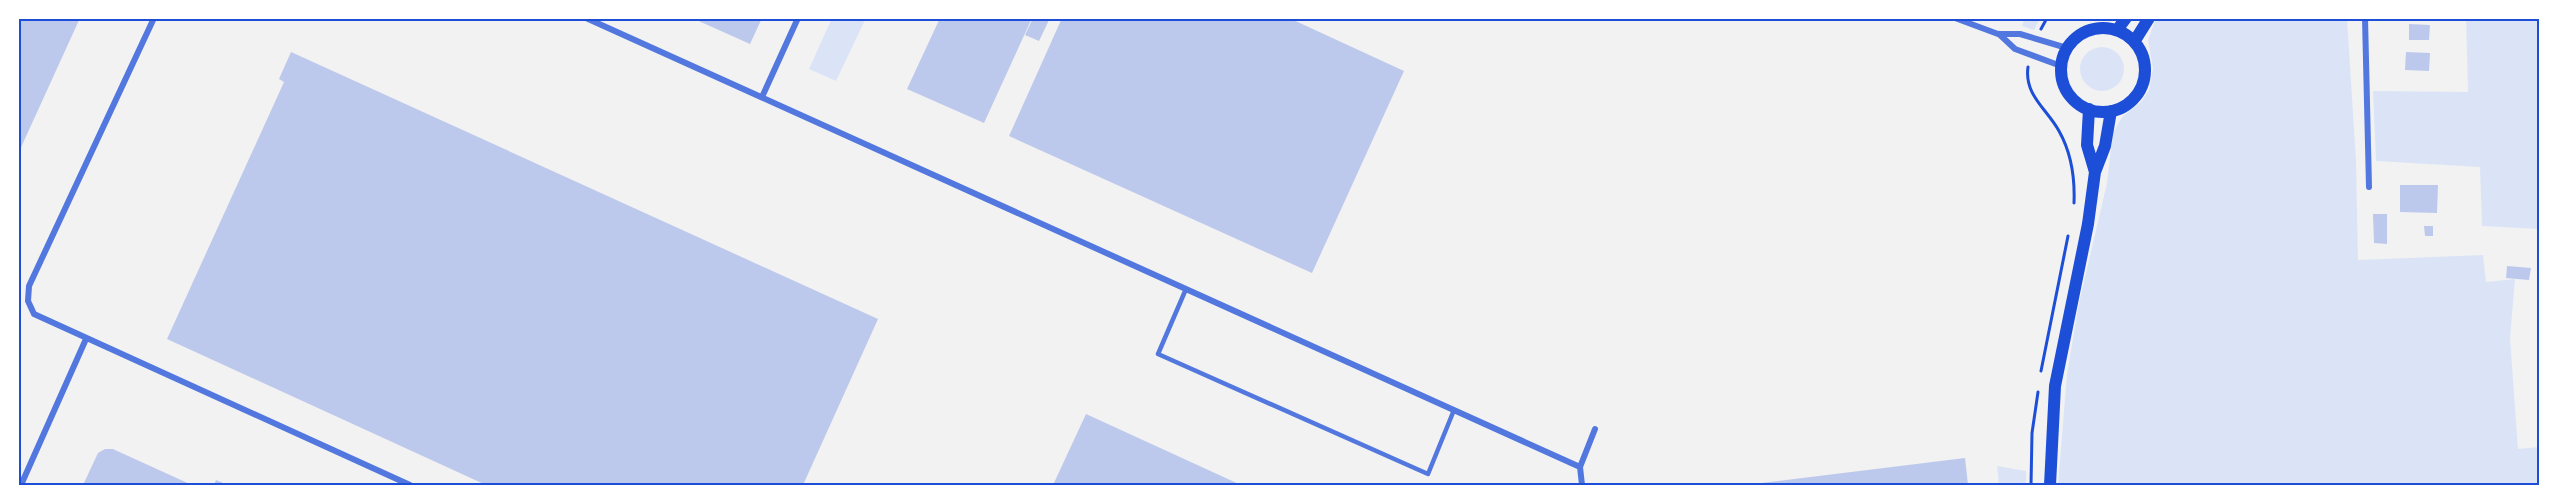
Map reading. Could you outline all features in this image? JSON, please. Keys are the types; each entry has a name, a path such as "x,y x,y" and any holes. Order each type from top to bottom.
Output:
{"main road":[{"path":"2117,30 2126,18"},
{"path":"2134,42 2149,18"},
{"path":"2095,29 2117,30 2134,42 2142,54 2145,69 2143,84 2136,96 2124,106 2110,111 2089,109 2077,102 2068,92 2062,79 2061,66 2067,48 2074,39 2095,29"},
{"path":"2089,109 2087,145 2095,172"},
{"path":"2050,485 2055,386 2088,224 2095,172 2105,146 2110,111"}],"street":[{"path":"154,18 29,286 28,301 34,314 410,485"},
{"path":"586,18 1580,467"},
{"path":"762,98 798,18"},
{"path":"1955,18 1998,34 2020,34 2067,48"},
{"path":"2365,18 2369,187"},
{"path":"1998,34 2014,49 2061,66"},
{"path":"21,485 86,339"},
{"path":"1582,485 1580,467 1595,429"}],"lane":[{"path":"1186,289 1158,354 1428,474 1454,410"}],"path":[{"path":"2037,38 2047,18"},
{"path":"2031,55 2027,79 2030,89 2050,116 2067,147 2073,168 2074,205"},
{"path":"2040,377 2045,343 2069,233"},
{"path":"2031,485 2032,433 2038,388"}],"shaded area":[{"path":"832,18 866,18 836,81 809,69"},
{"path":"2025,18 2040,18 2034,30 2022,26"},
{"path":"2156,18 2347,18 2356,160 2358,260 2483,255 2486,282 2515,279 2510,338 2518,449 2539,447 2539,485 2058,485 2067,374 2079,303 2107,183 2113,132 2123,116 2141,102 2149,90 2153,69 2148,40"},
{"path":"2466,18 2539,18 2539,229 2482,226 2480,167 2376,161 2373,91 2468,92"},
{"path":"2102,47 2111,48 2118,53 2123,60 2123,78 2118,85 2111,90 2102,91 2093,90 2086,85 2081,78 2080,69 2081,60 2086,53 2093,48"},
{"path":"1997,466 2026,471 2026,485 1999,485"}],"building":[{"path":"18,18 80,18 18,154"},
{"path":"692,18 762,18 750,44"},
{"path":"940,18 1032,18 984,123 907,89"},
{"path":"1033,18 1050,18 1039,41 1025,35"},
{"path":"1062,18 1289,18 1404,71 1312,273 1009,136"},
{"path":"2409,24 2430,25 2429,40 2409,40"},
{"path":"291,52 878,319 803,485 486,485 167,339 284,82 279,79"},
{"path":"2406,52 2430,53 2429,71 2405,70"},
{"path":"2400,185 2438,185 2437,213 2400,212"},
{"path":"2373,214 2387,214 2387,244 2374,243"},
{"path":"2424,226 2433,226 2433,236 2425,236"},
{"path":"2507,266 2531,268 2529,280 2506,278"},
{"path":"1086,414 1241,485 1053,485"},
{"path":"105,449 113,449 192,485 83,485 98,453"},
{"path":"1965,458 1968,485 1753,485 1753,484"},
{"path":"216,480 228,485 214,485"}]}
